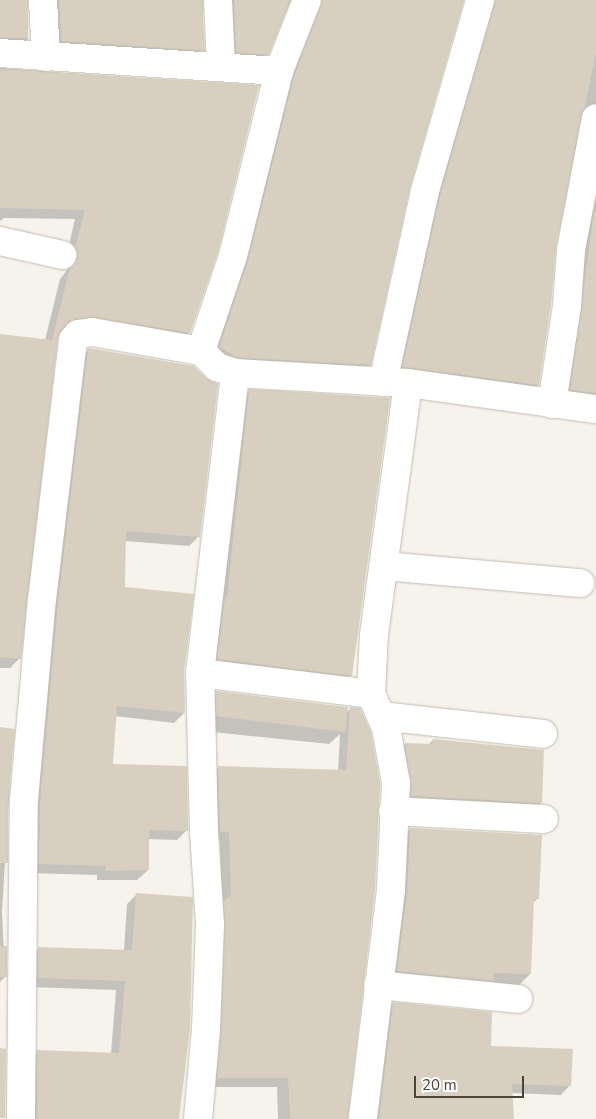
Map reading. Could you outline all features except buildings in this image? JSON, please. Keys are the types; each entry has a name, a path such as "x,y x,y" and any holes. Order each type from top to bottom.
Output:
{"street":[{"path":"43,0 46,57"},
{"path":"218,0 221,67"},
{"path":"201,351 233,256 279,71 307,0"},
{"path":"363,1119 391,890 393,811 396,783 391,746 376,705 374,635 384,566 396,382 425,191 480,0"},
{"path":"0,53 279,71"},
{"path":"552,404 567,306 571,250 596,118"},
{"path":"0,241 62,255"},
{"path":"22,1119 24,800 42,600 70,351 78,334 92,332 201,351 217,366 234,373 396,382 596,409"},
{"path":"198,1119 206,1028 210,924 204,832 200,673 234,373"},
{"path":"384,566 580,583"},
{"path":"200,673 543,734"},
{"path":"393,811 544,819"},
{"path":"378,985 518,999"}]}
